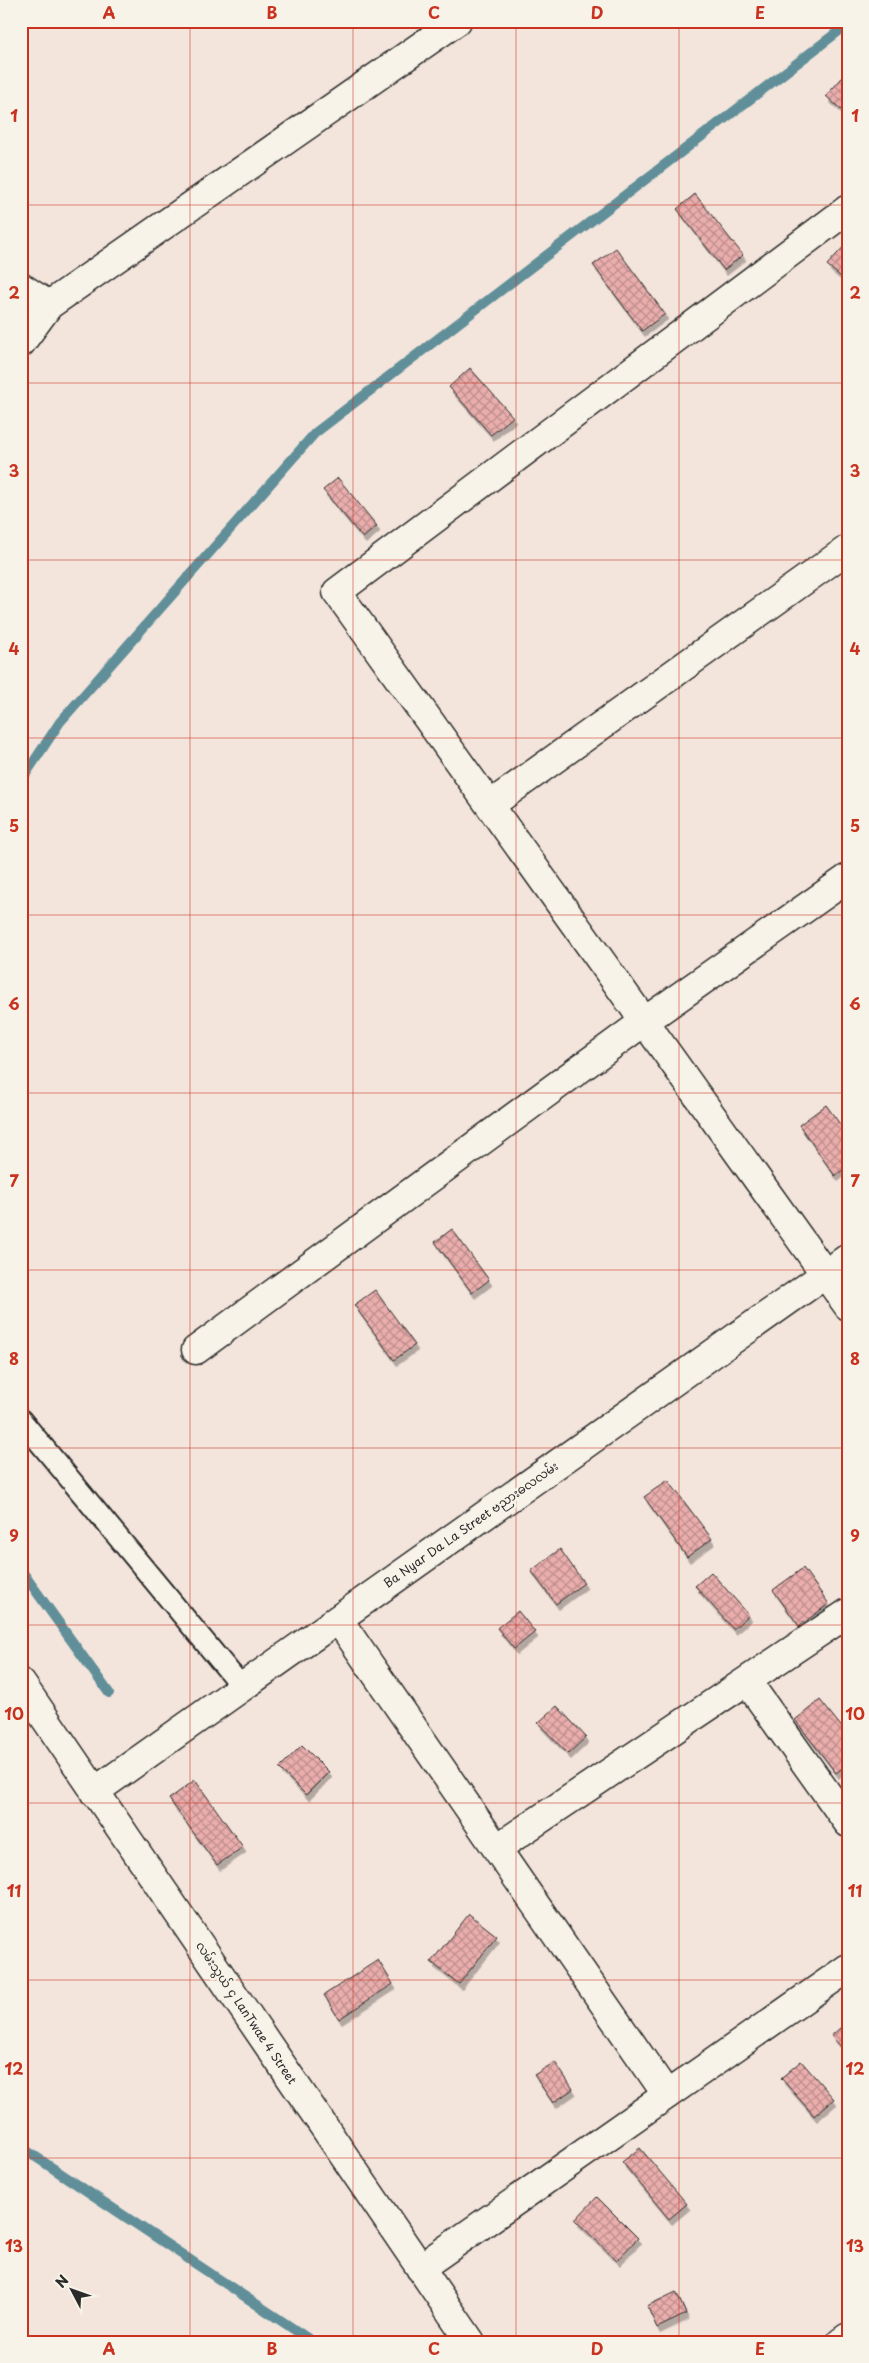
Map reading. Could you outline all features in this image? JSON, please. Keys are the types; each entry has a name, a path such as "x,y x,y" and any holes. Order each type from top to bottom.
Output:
{"street":[{"path":"21,343 48,305 457,21"},
{"path":"848,209 337,592 848,1306"},
{"path":"21,287 48,305"},
{"path":"490,805 848,549"},
{"path":"196,1350 645,1021 848,878"},
{"name":"Ba Nyar Da La Street ဗညားဓလလမ်း","path":"94,1792 848,1258"},
{"path":"496,1848 848,1614"},
{"path":"338,1619 667,2094"},
{"path":"747,1681 848,1823"},
{"name":"လမ်းသွယ် ၄ LanTwae 4 Street","path":"21,1683 471,2342"},
{"path":"420,2268 848,1968"},
{"path":"841,2342 848,2337"}],"lane":[{"path":"21,1420 242,1686"}],"building":[{"path":"848,71 848,116 826,96"},
{"path":"695,194 743,255 724,270 677,209"},
{"path":"848,242 848,283 827,265"},
{"path":"616,248 665,314 642,331 593,265"},
{"path":"470,368 513,417 491,435 449,387"},
{"path":"338,478 377,526 363,538 323,490"},
{"path":"826,1105 848,1135 848,1166 835,1176 799,1125"},
{"path":"452,1229 489,1280 472,1293 435,1242"},
{"path":"375,1290 415,1345 394,1360 354,1305"},
{"path":"668,1480 712,1539 687,1557 644,1497"},
{"path":"560,1549 584,1583 556,1604 531,1571"},
{"path":"803,1568 829,1604 799,1626 773,1590"},
{"path":"711,1572 749,1615 733,1629 695,1586"},
{"path":"518,1611 535,1632 514,1649 497,1628"},
{"path":"820,1700 848,1735 848,1764 836,1773 795,1720"},
{"path":"557,1706 586,1737 568,1754 538,1723"},
{"path":"302,1745 329,1772 306,1795 279,1768"},
{"path":"195,1780 243,1847 217,1865 169,1799"},
{"path":"469,1914 497,1936 459,1984 431,1962"},
{"path":"378,1960 393,1984 339,2019 324,1995"},
{"path":"848,2021 848,2054 831,2036"},
{"path":"801,2061 834,2099 814,2116 781,2078"},
{"path":"555,2062 573,2089 553,2103 534,2075"},
{"path":"640,2148 687,2204 669,2219 622,2162"},
{"path":"597,2197 638,2238 617,2260 575,2220"},
{"path":"676,2292 686,2314 657,2328 647,2306"}],"waterway":[{"path":"21,781 60,722 315,433 848,24"},
{"path":"21,1570 109,1693"},
{"path":"21,2147 313,2342"}]}
